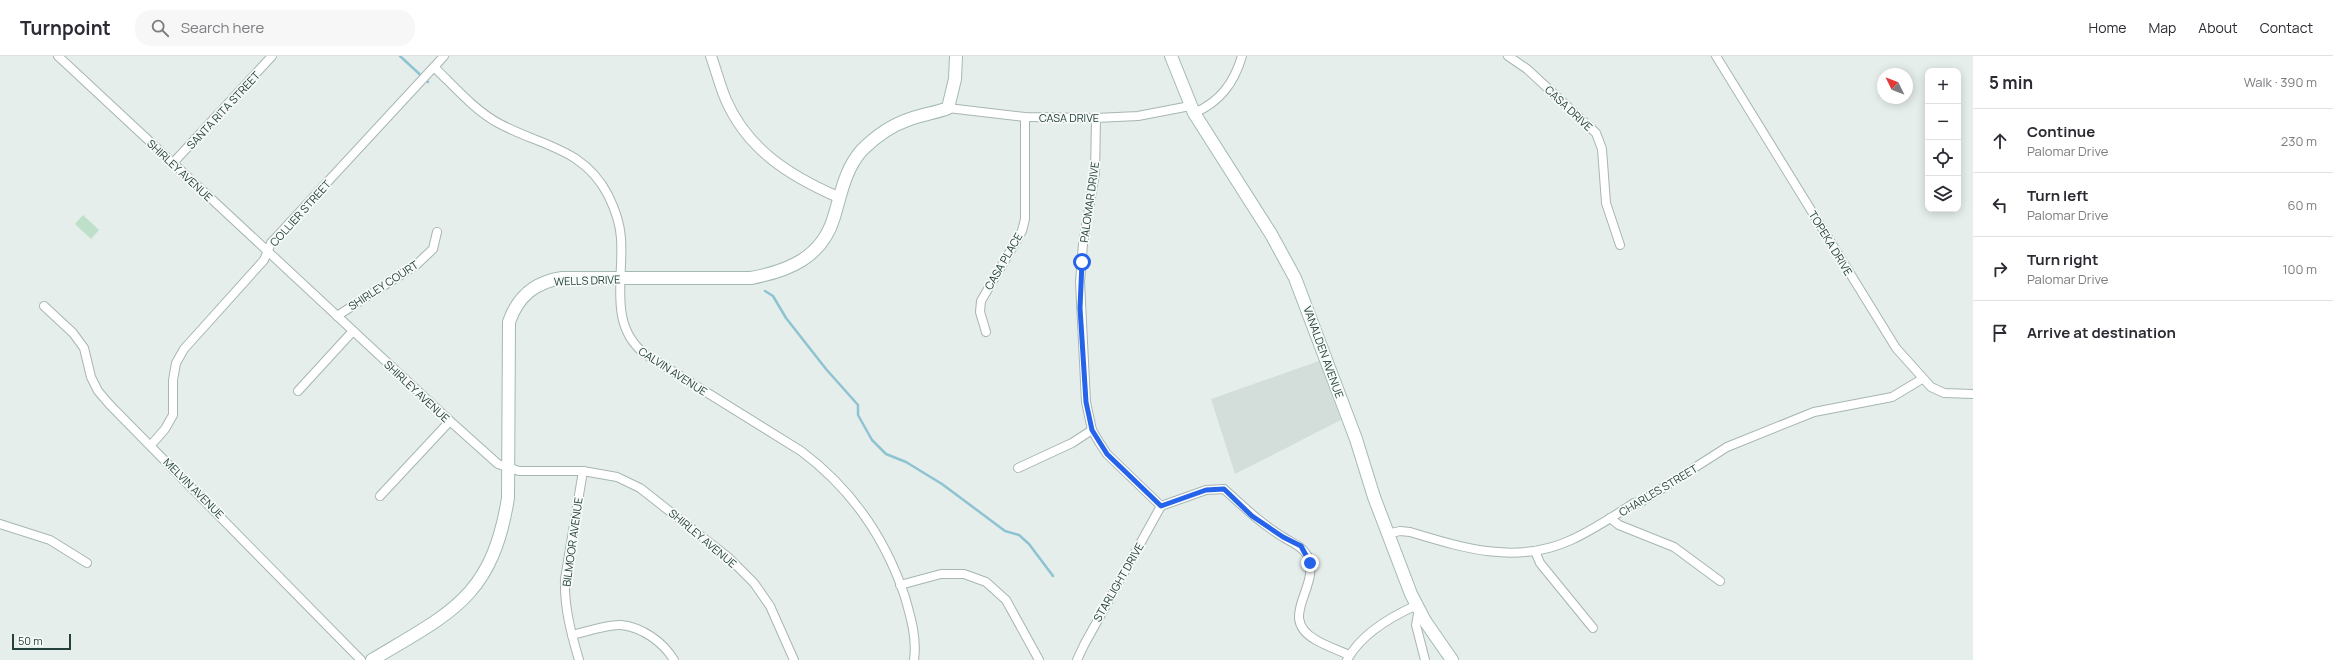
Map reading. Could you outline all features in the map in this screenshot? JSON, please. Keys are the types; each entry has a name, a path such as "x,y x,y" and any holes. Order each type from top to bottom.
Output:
{"main road":[{"path":"948,108 955,79 956,56"},
{"name":"VANALDEN AVENUE","path":"1171,56 1192,109 1268,230 1295,278 1356,439 1387,534 1424,621 1452,660"},
{"name":"WELLS DRIVE","path":"372,660 438,621 459,604 482,577 491,562 503,527 508,498 509,322 515,307 527,292 536,285 552,280 620,278 751,278 779,273 796,266 815,248 834,218 838,197 850,168 862,151 877,136 893,126 910,119 948,108"}],"street":[{"name":"SHIRLEY AVENUE","path":"58,56 498,464 519,471 583,471 617,477 640,488 730,558 754,583 770,606 794,660"},
{"name":"SANTA RITA STREET","path":"173,163 272,56"},
{"name":"COLLIER STREET","path":"151,445 165,428 173,415 174,374 176,363 184,349 264,260 271,243 444,56"},
{"path":"711,56 730,109 754,144 787,172 838,197"},
{"name":"CASA DRIVE","path":"948,108 1025,117 1096,118 1138,116 1192,109 1216,102 1223,94 1238,70 1242,56"},
{"name":"CASA DRIVE","path":"1508,56 1527,69 1596,133 1602,149 1606,204 1620,245"},
{"name":"TOPEKA DRIVE","path":"1716,56 1896,348 1922,379 1944,394 1973,394"},
{"name":"CALVIN AVENUE","path":"434,68 484,113 500,124 553,145 574,157 593,172 608,194 619,219 621,239 620,278 622,320 626,334 636,347 801,451 824,468 864,512 883,543 912,620 916,649 914,660"},
{"name":"CASA PLACE","path":"986,332 980,312 981,301 1022,231 1025,219 1025,117"},
{"name":"PALOMAR DRIVE","path":"1096,118 1095,173 1088,222 1083,244 1080,282 1086,402 1092,430 1107,454 1161,506"},
{"name":"SHIRLEY COURT","path":"337,316 416,265 433,249 437,232"},
{"name":"MELVIN AVENUE","path":"44,306 73,333 84,348 91,377 98,391 361,660"},
{"path":"298,391 354,331"},
{"name":"CHARLES STREET","path":"1387,534 1400,531 1410,532 1482,552 1519,553 1536,551 1570,541 1634,503 1641,502 1728,447 1814,412 1892,397 1922,379"},
{"path":"380,496 450,421"},
{"path":"1018,468 1072,443 1092,430"},
{"name":"BILMOOR AVENUE","path":"578,660 566,612 565,578 583,471"},
{"path":"1161,506 1206,490 1224,489 1252,516 1283,537 1301,546 1310,563 1312,571 1310,580 1300,603 1299,620 1304,630 1315,640 1348,658 1362,640 1387,621 1418,607"},
{"name":"STARLIGHT DRIVE","path":"1077,660 1161,506"},
{"path":"1610,518 1620,524 1674,547 1720,581"},
{"path":"0,524 50,540 87,563"},
{"path":"1536,551 1540,563 1593,628"},
{"path":"900,585 941,574 964,574 986,582 1006,600 1039,660"},
{"path":"1418,607 1416,626 1425,660"},
{"path":"572,635 620,625 644,632 668,649 674,660"}],"shaded area":[{"path":"1319,361 1341,420 1235,474 1211,399"}],"green space":[{"path":"83,215 99,230 91,239 75,224"}],"waterway":[{"path":"400,56 428,82"},
{"path":"765,291 773,296 786,318 826,369 858,405 858,415 872,440 886,454 906,462 942,484 1005,531 1019,535 1029,544 1053,576"}],"route":[{"path":"1082,262 1080,308 1086,402 1092,430 1107,454 1161,506 1206,490 1215,488 1224,489 1252,516 1291,542 1301,546 1310,563"}]}
